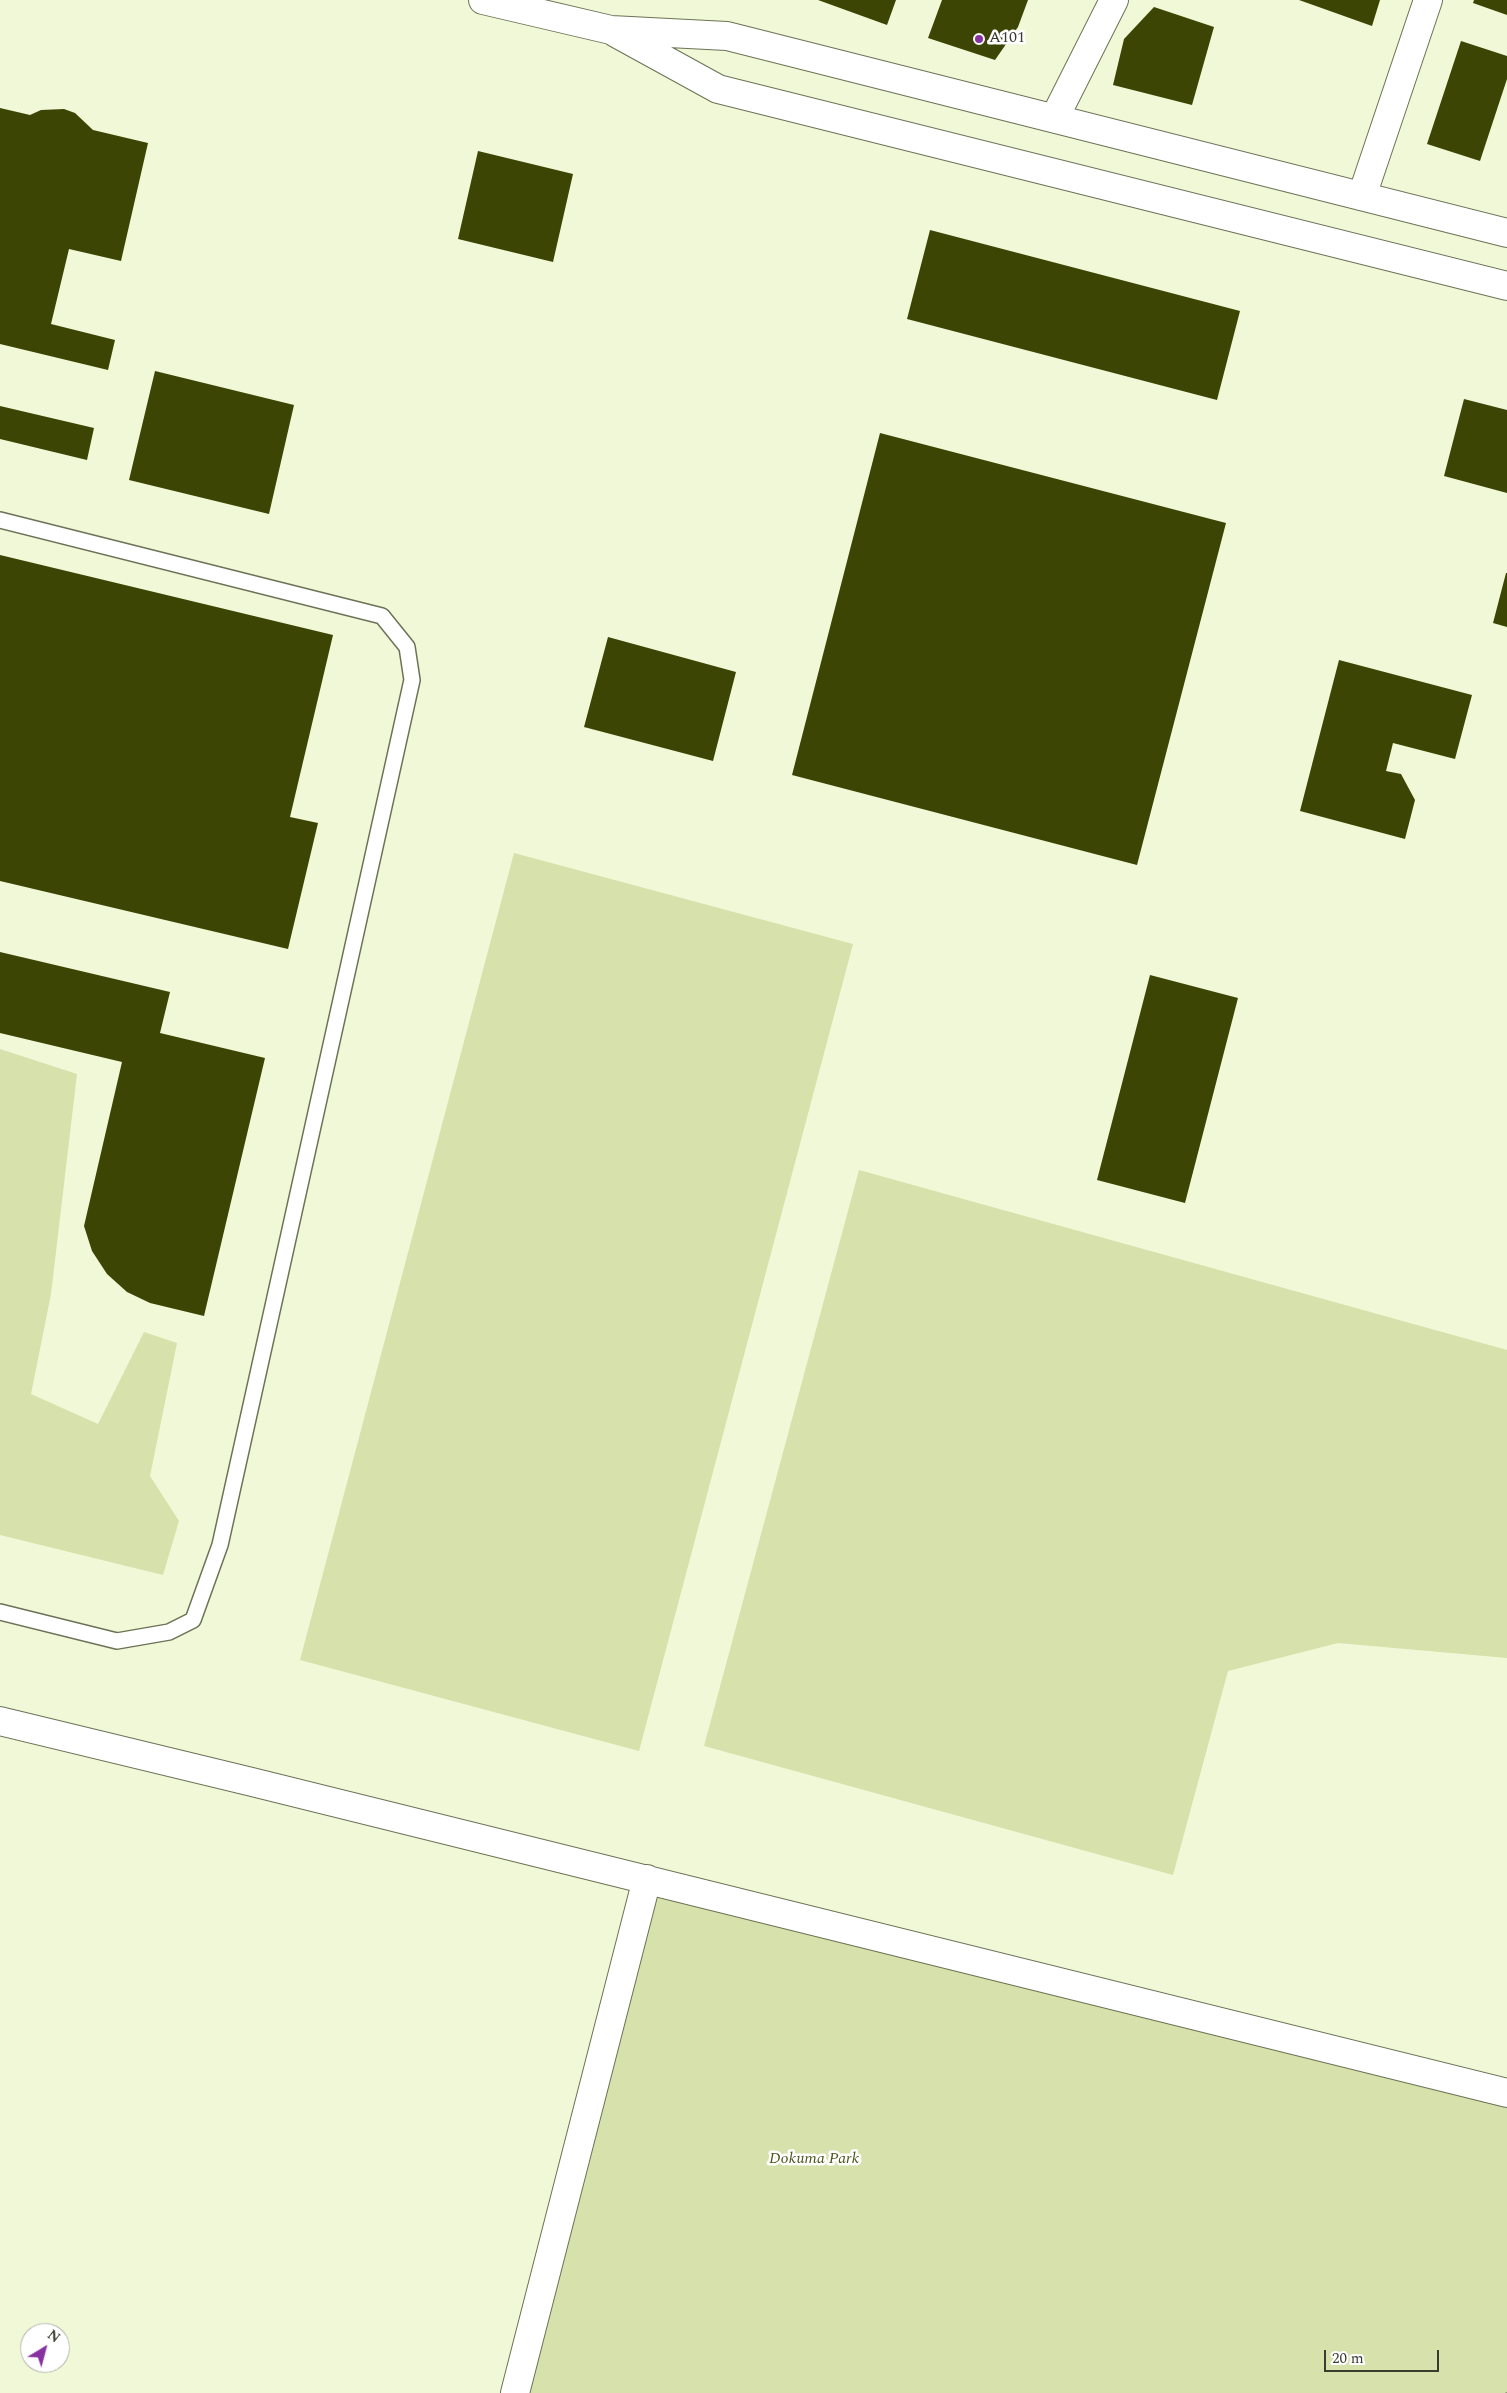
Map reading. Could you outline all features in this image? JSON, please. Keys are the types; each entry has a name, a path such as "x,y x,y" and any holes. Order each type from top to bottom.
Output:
{"street":[{"path":"483,0 611,30 727,36 1507,232"},
{"path":"1055,117 1114,0"},
{"path":"1362,196 1428,0"},
{"path":"611,30 718,89 1507,286"},
{"path":"0,1721 1507,2093"},
{"path":"515,2393 647,1880"}],"lane":[{"path":"0,520 382,616 407,647 412,680 220,1544 193,1620 169,1632 117,1641 0,1612"}],"green space":[{"path":"514,853 853,944 639,1751 300,1660"},
{"path":"0,1049 77,1074 51,1294 31,1394 98,1424 144,1332 177,1343 150,1476 179,1521 163,1575 0,1535"},
{"path":"859,1170 1507,1350 1507,1658 1338,1643 1228,1671 1173,1875 704,1746"},
{"name":"Dokuma Park","path":"647,1879 1507,2093 1507,2393 515,2393"}],"building":[{"path":"818,0 896,0 887,25"},
{"path":"942,0 1028,0 1018,27 995,60 928,38"},
{"path":"1299,0 1380,0 1372,26"},
{"path":"1474,0 1507,0 1507,15 1473,3"},
{"path":"1154,7 1214,27 1192,105 1113,85 1124,39"},
{"path":"1461,41 1507,56 1507,79 1480,161 1427,144"},
{"path":"0,108 30,115 41,110 64,109 75,113 93,130 148,143 121,261 69,249 51,324 115,340 108,370 0,344"},
{"path":"478,151 573,174 553,262 458,239"},
{"path":"930,230 1240,311 1217,400 907,319"},
{"path":"155,371 294,405 269,514 129,480"},
{"path":"1464,399 1507,410 1507,493 1444,476"},
{"path":"0,406 94,428 87,460 0,439"},
{"path":"880,433 1226,523 1137,865 792,775"},
{"path":"0,555 333,635 290,817 318,823 288,949 0,881"},
{"path":"1507,573 1507,627 1493,623"},
{"path":"608,637 736,672 713,761 584,727"},
{"path":"1339,660 1472,695 1455,759 1393,743 1386,771 1401,774 1415,800 1405,839 1300,811"},
{"path":"0,952 170,992 160,1033 265,1058 204,1316 150,1303 127,1292 107,1274 92,1251 84,1226 122,1062 0,1033"},
{"path":"1150,975 1238,998 1185,1203 1097,1180"}],"place":[{"name":"A101","path":"979,39"}]}
